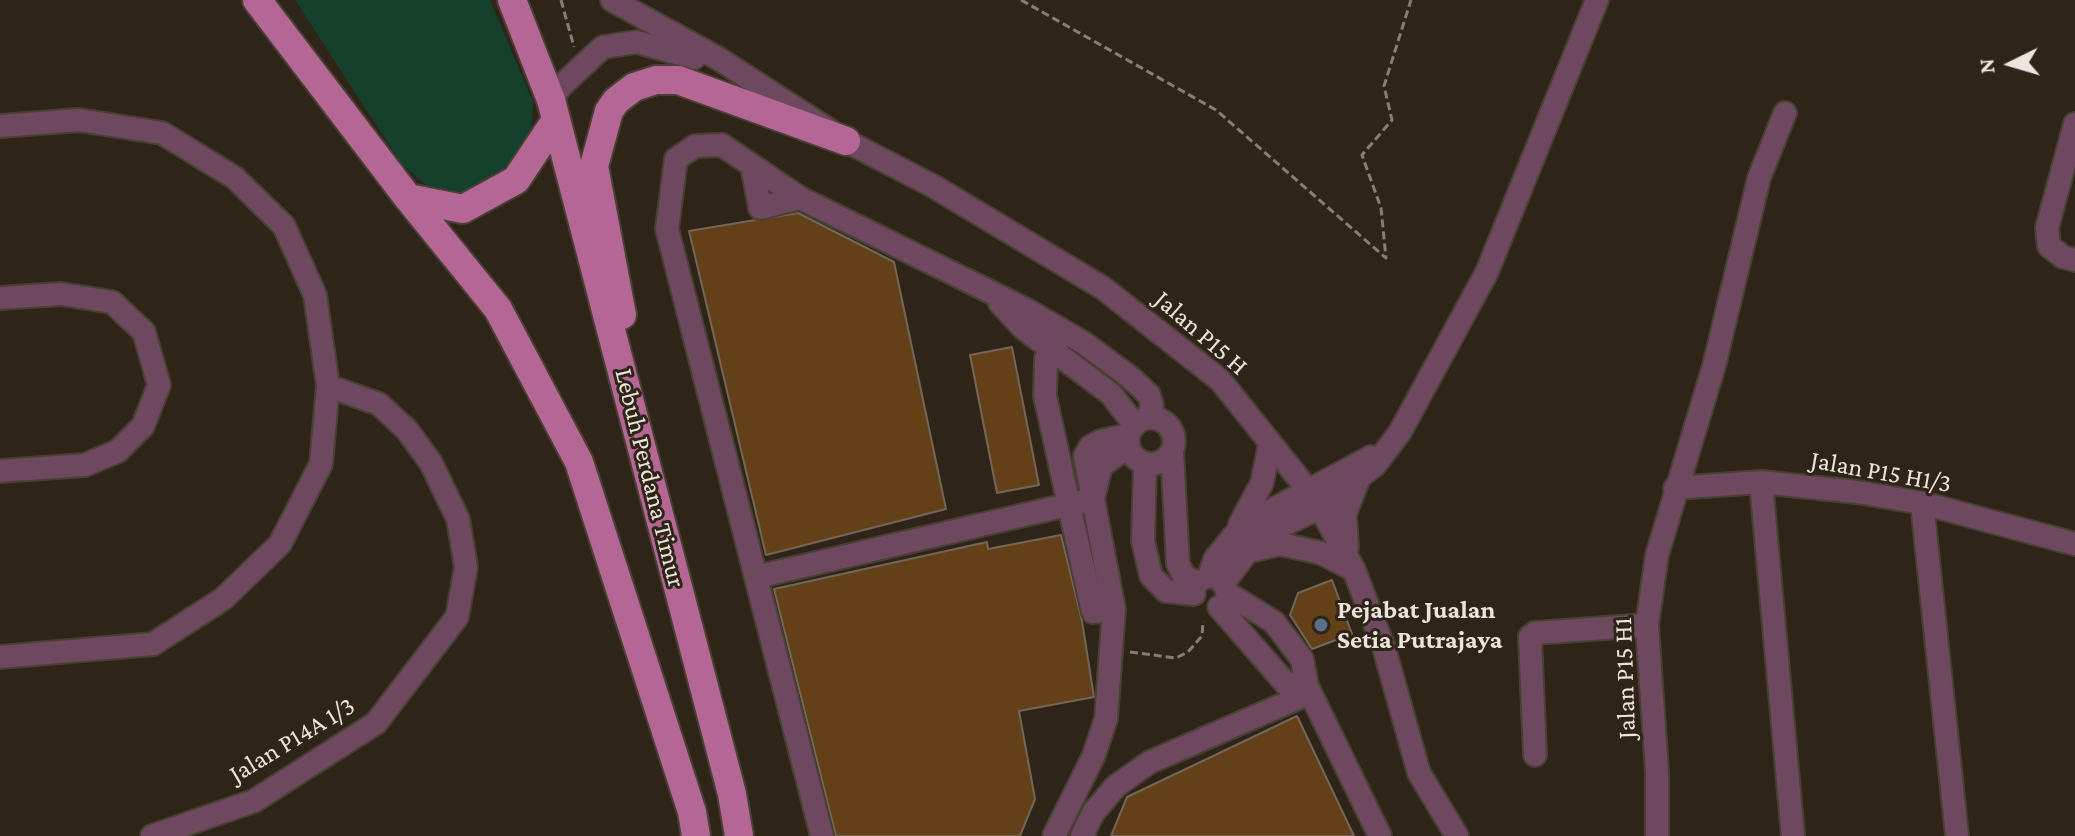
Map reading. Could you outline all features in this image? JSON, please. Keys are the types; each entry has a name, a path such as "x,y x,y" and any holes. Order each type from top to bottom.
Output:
{"main road":[{"path":"234,0 281,35"},
{"path":"257,0 408,198 498,309 579,462 694,828"},
{"name":"Lebuh Perdana Timur","path":"512,0 554,110 741,836"},
{"path":"626,381 622,311 594,166 609,111 616,101 634,87 656,80 678,80 846,141"},
{"path":"408,198 463,209 516,180 554,110"}],"street":[{"name":"Jalan P15 H","path":"612,0 719,59 846,141 933,186 1103,288 1220,380 1315,500 1351,565 1384,648 1419,773 1457,836"},
{"path":"1308,689 1286,684 1210,592 1215,559 1241,542 1266,511 1315,500 1394,439 1440,363 1487,272 1597,0"},
{"name":"Jalan P15 H","path":"554,110 561,86 603,47 637,42 666,48 748,79"},
{"name":"Jalan P15 H1","path":"1657,836 1657,772 1647,625 1657,555 1714,366 1759,178 1785,113"},
{"path":"0,126 79,120 162,133 235,178 284,226 315,295 328,386 321,464 280,544 223,599 153,644 0,657"},
{"path":"2075,124 2047,228 2049,246 2063,257 2075,260"},
{"path":"822,836 667,229 676,159 695,146 722,145 800,198 1084,343 1149,395 1152,405 1135,431"},
{"path":"0,298 61,294 112,302 144,332 159,385 143,426 118,451 85,465 0,471"},
{"path":"990,294 1034,335 1111,394 1135,431 1138,460 1161,462 1172,451"},
{"path":"1034,335 1037,377 1045,396 1093,612 1114,609"},
{"path":"1045,396 1046,359 1058,353"},
{"name":"Jalan P14A 1/3","path":"152,836 254,801 376,723 457,617 466,567 458,519 431,463 407,430 379,404 328,386"},
{"path":"1054,836 1094,755 1106,719 1114,650 1114,609 1085,456 1090,447 1101,441 1135,431 1170,427 1178,564 1185,578 1274,622 1302,659 1308,689 1380,836"},
{"path":"1241,542 1262,483 1270,443"},
{"path":"1284,462 1325,474 1351,475"},
{"path":"1145,463 1143,541 1151,576 1166,591 1210,592"},
{"path":"1241,542 1280,544 1321,553 1351,565 1345,514 1351,475"},
{"path":"1761,482 1793,836"},
{"name":"Jalan P15 H1/3","path":"1675,488 1761,482 1857,492 1922,503 2075,544"},
{"path":"756,577 1093,499"},
{"path":"1922,503 1957,836"},
{"path":"1535,755 1530,637 1535,633 1647,625"},
{"path":"1082,836 1093,813 1116,786 1150,762 1308,689"},
{"name":"Jalan P15 H1","path":"1657,772 1667,806 1669,836"}],"path":[{"path":"561,0 576,54"},
{"path":"1021,0 1216,110 1386,258 1381,208 1362,155 1392,120 1384,86 1411,0"},
{"path":"1114,650 1176,658 1188,652 1202,636 1210,592"}],"green space":[{"path":"295,0 490,0 533,102 531,136 515,169 462,192 427,186 401,163"}],"building":[{"path":"798,213 894,262 946,509 766,555 689,231"},
{"path":"1012,347 1039,485 997,493 970,355"},
{"path":"1061,535 1082,621 1094,697 1019,711 1035,799 1020,836 836,836 774,589 987,542 988,549"},
{"name":"Pejabat Jualan Setia Putrajaya","path":"1332,580 1352,634 1312,649 1290,615 1298,593"},
{"path":"1297,716 1354,836 1111,836 1127,797"}],"place":[{"name":"Pejabat Jualan Setia Putrajaya","path":"1321,625"}]}
